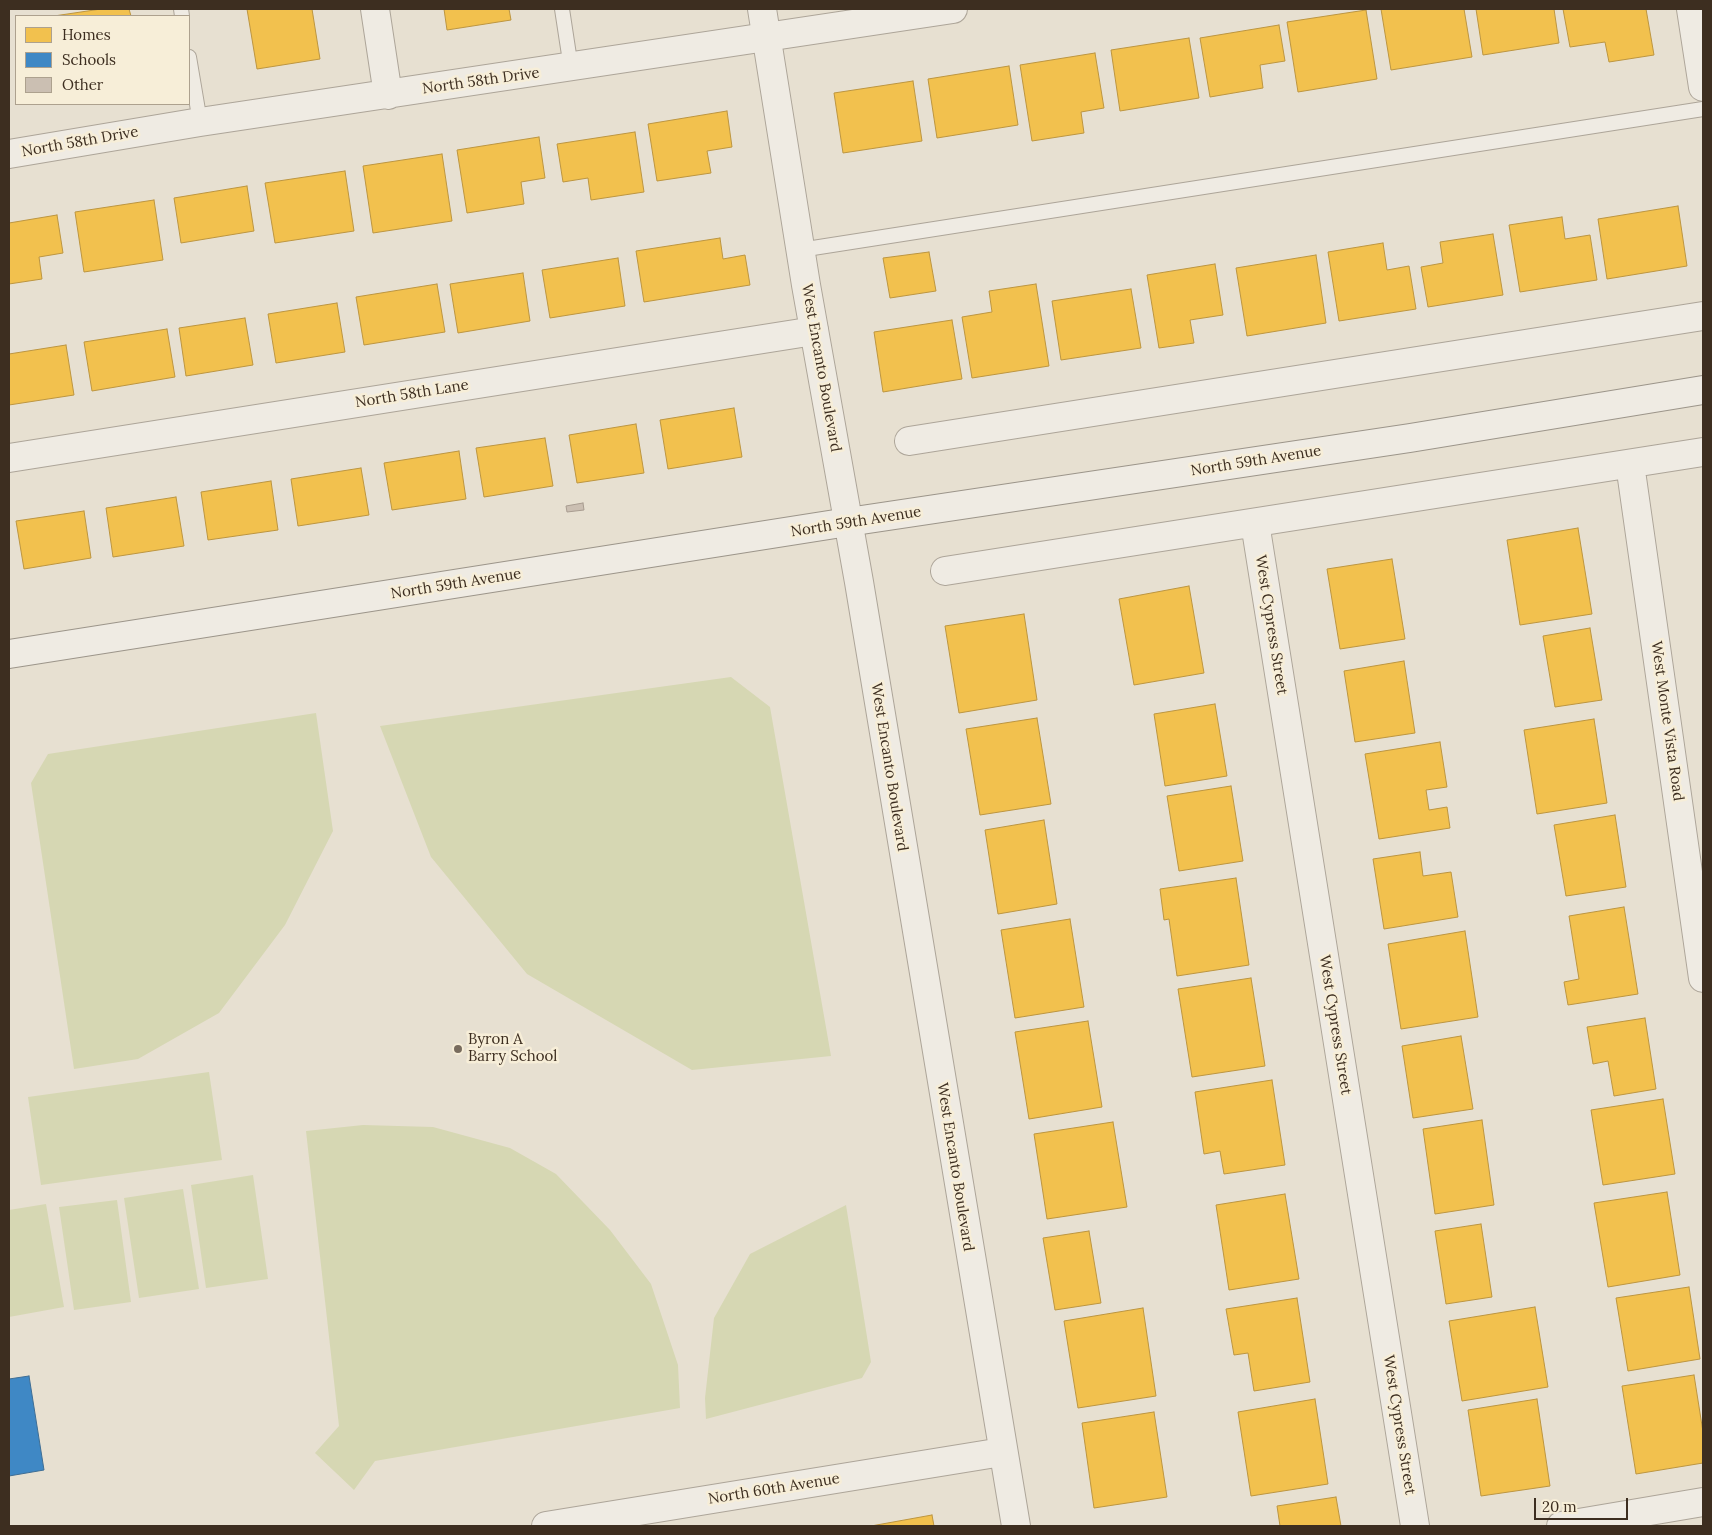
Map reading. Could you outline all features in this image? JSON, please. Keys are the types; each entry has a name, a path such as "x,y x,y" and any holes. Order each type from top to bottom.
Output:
{"street":[{"path":"375,9 388,94"},
{"name":"West Encanto Boulevard","path":"762,9 800,250 848,522 1002,1452 1016,1526"},
{"name":"North 58th Drive","path":"9,152 953,9"},
{"path":"1692,9 1703,87"},
{"path":"909,441 1703,316"},
{"name":"North 58th Lane","path":"9,458 814,331"},
{"name":"North 59th Avenue","path":"9,654 848,522 1391,441 1703,390"},
{"path":"944,571 1703,452"},
{"name":"West Monte Vista Road","path":"1630,464 1703,978"},
{"name":"West Cypress Street","path":"1255,523 1415,1526"},
{"name":"North 60th Avenue","path":"546,1526 644,1518 1002,1452"},
{"path":"1560,1526 1703,1502"}],"lane":[{"path":"562,9 571,68"},
{"path":"190,63 200,122"},
{"path":"800,250 1703,109"}],"green space":[{"path":"731,677 770,707 831,1056 692,1070 527,974 431,857 380,726"},
{"path":"316,713 333,831 285,925 219,1013 138,1059 74,1069 31,783 48,754"},
{"path":"209,1072 222,1160 41,1185 28,1097"},
{"path":"363,1125 433,1127 510,1148 556,1174 610,1230 651,1284 678,1365 680,1408 375,1461 354,1490 315,1453 339,1426 306,1131"},
{"path":"253,1175 268,1279 206,1288 191,1185"},
{"path":"183,1189 199,1289 139,1298 124,1198"},
{"path":"117,1200 131,1302 74,1310 59,1207"},
{"path":"46,1204 64,1307 9,1317 9,1210"},
{"path":"846,1205 871,1362 862,1378 706,1419 705,1398 714,1318 750,1254"}],"building: Homes":[{"path":"101,9 129,9 131,15 61,15"},
{"path":"247,9 312,9 320,59 257,69"},
{"path":"444,9 509,9 511,20 447,30"},
{"path":"1381,9 1464,9 1472,57 1391,70"},
{"path":"1476,9 1554,9 1559,43 1483,55"},
{"path":"1563,9 1646,9 1654,55 1609,62 1605,42 1570,47"},
{"path":"1366,10 1377,79 1298,92 1287,22"},
{"path":"1279,25 1285,61 1260,65 1263,88 1210,97 1200,38"},
{"path":"1189,38 1199,98 1120,111 1111,50"},
{"path":"1095,53 1104,108 1081,112 1084,133 1032,141 1020,65"},
{"path":"1009,66 1018,125 937,138 928,79"},
{"path":"913,81 922,141 843,153 834,93"},
{"path":"727,111 732,147 707,151 711,173 657,181 648,124"},
{"path":"635,132 644,192 591,200 588,178 563,182 557,144"},
{"path":"539,137 545,178 521,182 524,204 467,213 457,150"},
{"path":"442,154 452,221 373,233 363,166"},
{"path":"345,171 354,231 275,243 265,183"},
{"path":"247,186 254,231 181,243 174,198"},
{"path":"154,200 163,260 84,272 75,212"},
{"path":"1678,206 1687,266 1607,279 1598,219"},
{"path":"57,215 63,253 39,257 42,279 9,284 9,223"},
{"path":"1562,217 1565,239 1590,235 1597,280 1520,292 1509,225"},
{"path":"1493,234 1503,295 1428,307 1421,267 1443,263 1440,242"},
{"path":"720,238 723,259 745,255 750,285 644,302 636,251"},
{"path":"1383,243 1387,270 1409,266 1416,309 1339,321 1328,252"},
{"path":"929,252 936,291 890,298 883,258"},
{"path":"1316,255 1326,323 1247,336 1236,268"},
{"path":"618,258 625,306 550,318 542,270"},
{"path":"1215,264 1223,315 1190,320 1194,343 1159,348 1147,275"},
{"path":"523,273 530,321 458,333 450,284"},
{"path":"437,284 445,332 364,345 356,297"},
{"path":"1036,284 1049,366 972,378 962,317 992,312 989,291"},
{"path":"1131,289 1141,348 1061,360 1052,301"},
{"path":"337,303 345,352 276,363 268,314"},
{"path":"245,318 253,365 186,376 179,328"},
{"path":"952,320 962,379 883,392 874,332"},
{"path":"167,329 175,377 92,391 84,342"},
{"path":"66,345 74,395 9,405 9,354"},
{"path":"734,408 742,457 668,469 660,420"},
{"path":"636,424 644,473 577,483 569,435"},
{"path":"545,438 553,486 484,497 476,448"},
{"path":"459,451 466,499 392,510 384,463"},
{"path":"361,468 369,515 298,526 291,479"},
{"path":"271,481 278,530 208,540 201,492"},
{"path":"176,497 184,546 113,557 106,508"},
{"path":"84,511 91,558 24,569 16,521"},
{"path":"1578,528 1592,614 1520,625 1507,540"},
{"path":"1392,559 1405,639 1340,649 1327,569"},
{"path":"1189,586 1204,673 1134,685 1119,599"},
{"path":"1024,614 1037,700 959,713 945,626"},
{"path":"1590,628 1602,700 1555,707 1543,636"},
{"path":"1404,661 1415,733 1355,742 1344,671"},
{"path":"1215,704 1227,776 1165,786 1154,714"},
{"path":"1037,718 1051,804 980,815 966,729"},
{"path":"1594,719 1607,803 1537,814 1524,730"},
{"path":"1440,742 1447,787 1426,790 1429,810 1447,807 1450,828 1379,839 1365,754"},
{"path":"1231,786 1243,861 1179,871 1167,796"},
{"path":"1615,815 1626,887 1566,896 1554,825"},
{"path":"1044,820 1057,904 998,914 985,830"},
{"path":"1420,852 1423,876 1451,872 1458,917 1384,929 1373,859"},
{"path":"1236,878 1249,965 1177,976 1169,919 1164,920 1160,889"},
{"path":"1624,907 1638,994 1568,1005 1564,982 1579,979 1569,916"},
{"path":"1070,919 1084,1007 1015,1018 1001,930"},
{"path":"1465,931 1478,1017 1401,1029 1388,944"},
{"path":"1251,978 1265,1066 1192,1077 1178,989"},
{"path":"1645,1018 1656,1089 1614,1096 1608,1061 1593,1064 1587,1027"},
{"path":"1088,1021 1102,1107 1029,1119 1015,1032"},
{"path":"1461,1036 1473,1109 1413,1118 1402,1046"},
{"path":"1272,1080 1285,1165 1224,1174 1220,1151 1204,1154 1195,1092"},
{"path":"1663,1099 1675,1174 1603,1185 1591,1110"},
{"path":"1482,1120 1494,1205 1435,1214 1423,1129"},
{"path":"1113,1122 1127,1207 1047,1219 1034,1134"},
{"path":"1667,1192 1680,1275 1608,1287 1594,1203"},
{"path":"1285,1194 1299,1279 1229,1290 1216,1205"},
{"path":"1481,1224 1492,1297 1446,1304 1435,1231"},
{"path":"1089,1231 1101,1303 1055,1310 1043,1238"},
{"path":"1689,1287 1700,1359 1628,1371 1616,1298"},
{"path":"1297,1298 1310,1382 1254,1391 1248,1353 1234,1355 1226,1309"},
{"path":"1535,1307 1548,1387 1462,1401 1449,1321"},
{"path":"1143,1308 1156,1396 1078,1408 1064,1321"},
{"path":"1694,1375 1703,1432 1703,1463 1636,1474 1622,1386"},
{"path":"1315,1399 1328,1484 1251,1496 1238,1412"},
{"path":"1537,1399 1550,1486 1481,1496 1468,1410"},
{"path":"1154,1412 1167,1497 1094,1508 1082,1423"},
{"path":"1336,1497 1341,1526 1280,1526 1277,1506"},
{"path":"932,1515 934,1526 871,1526"}],"building: Schools":[{"path":"29,1376 44,1470 9,1476 9,1379"}],"building: Other":[{"path":"583,503 584,510 567,512 566,506"}],"place":[{"name":"Byron A Barry School","path":"458,1049"}]}
